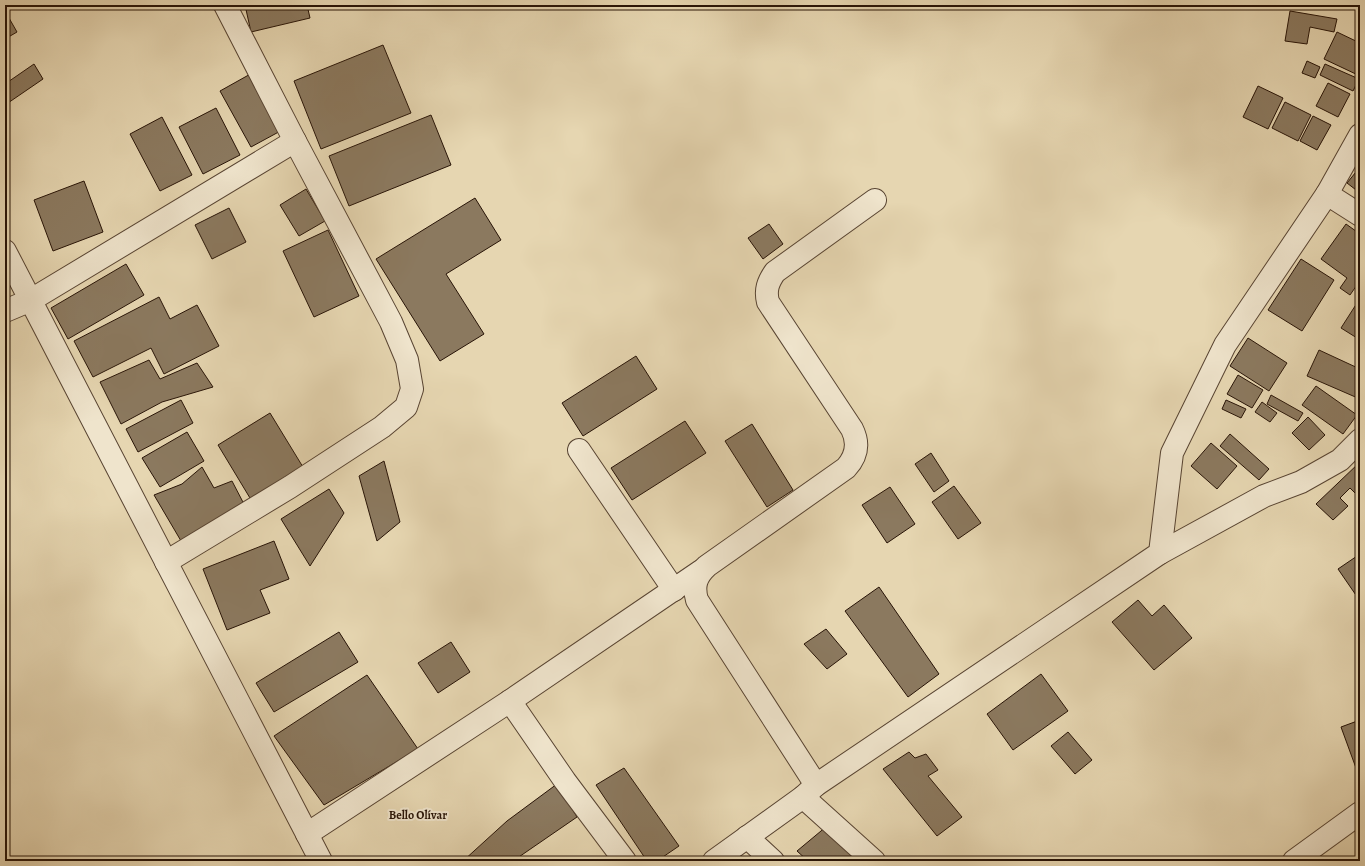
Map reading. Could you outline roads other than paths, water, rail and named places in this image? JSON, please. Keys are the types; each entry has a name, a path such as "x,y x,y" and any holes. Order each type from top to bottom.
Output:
{"street":[{"path":"166,562 290,487 382,427 406,407 412,389 407,360 391,322 225,5"},
{"path":"1160,553 1172,453 1225,346 1327,194 1360,136"},
{"path":"5,311 31,300 295,141"},
{"path":"1327,194 1360,215"},
{"path":"307,834 510,701 674,590 846,468 854,457 856,450 857,443 852,429 772,308 766,295 769,280 775,272 875,200"},
{"path":"5,251 321,861"},
{"path":"716,860 810,791 1160,553 1264,496 1302,482 1340,460 1360,440"},
{"path":"579,450 674,590"},
{"path":"701,571 697,577 695,585 697,600 810,791 874,861"},
{"path":"510,701 566,781 625,861"},
{"path":"1294,861 1360,813"},
{"path":"747,837 773,861"}],"district":[{"name":"Bello Olívar","path":"418,815"}]}
